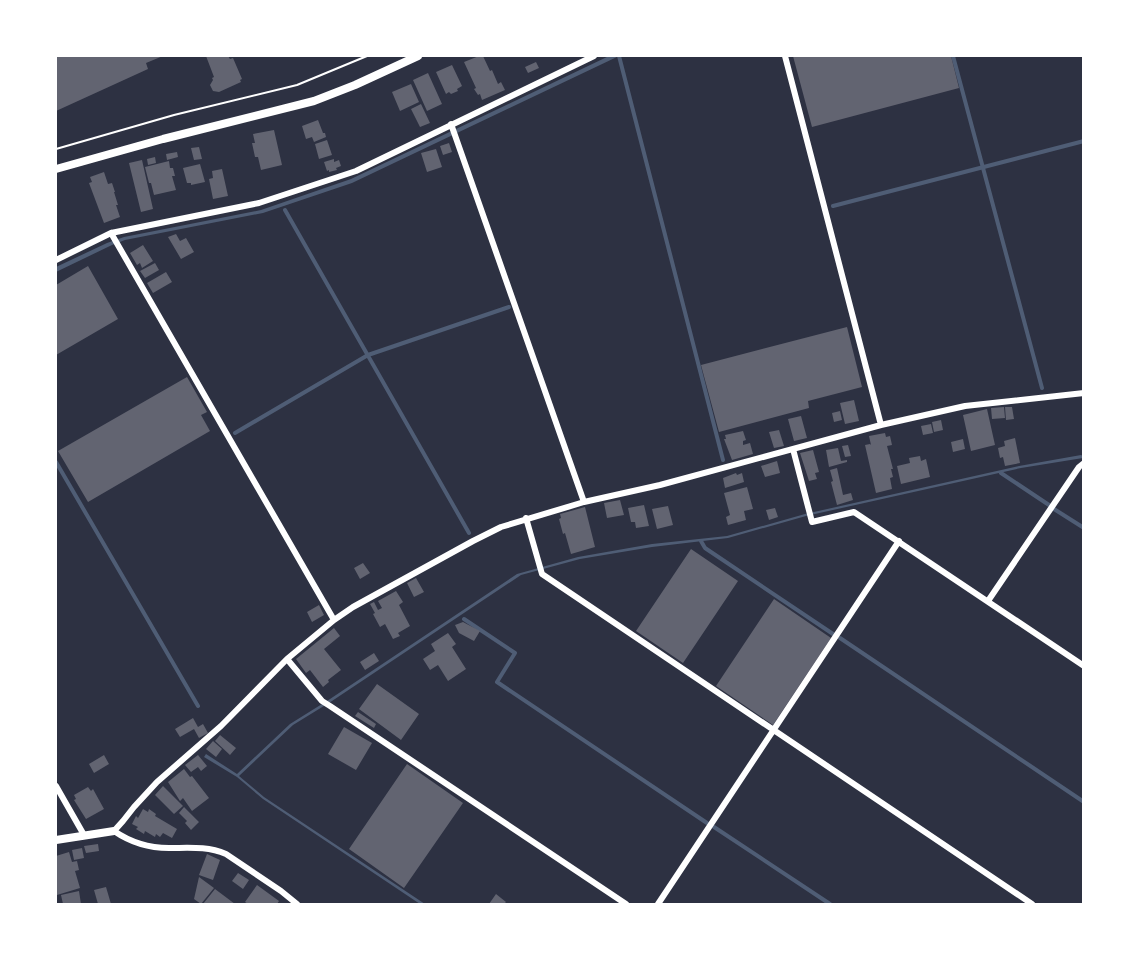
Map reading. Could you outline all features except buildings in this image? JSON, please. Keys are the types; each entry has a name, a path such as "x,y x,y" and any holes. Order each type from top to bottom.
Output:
{"street":[{"path":"56,169 314,101 418,56"},
{"path":"56,260 112,236 259,203 356,171 594,56"},
{"path":"785,56 881,425"},
{"path":"452,126 584,501"},
{"path":"112,236 334,620"},
{"path":"56,840 114,831 157,783 221,726 287,659 334,620 353,607 501,527 584,501 660,485 881,425 965,405 1083,393"},
{"path":"793,449 812,522 854,512 1083,666"},
{"path":"988,601 1083,463"},
{"path":"526,519 542,574 1032,904"},
{"path":"658,904 899,541"},
{"path":"287,659 322,701 626,904"},
{"path":"56,786 84,835"},
{"path":"114,831 124,838 156,847 202,847 216,850 237,861 297,904"}],"path":[{"path":"56,149 174,115 297,85 367,56"}],"water":[{"path":"609,56 619,56 352,183 263,213 125,240 56,272 56,267 124,237 261,210 351,179"},
{"path":"1081,455 1083,458 1021,468 806,516 728,538 580,559 521,575 293,725 239,776 264,797 425,904 420,904 263,799 237,777 204,757 206,754 237,774 290,724 517,574 578,557 652,544 727,536 805,514 1019,466"}],"waterway":[{"path":"619,56 723,460"},
{"path":"953,56 1042,388"},
{"path":"833,206 1084,141"},
{"path":"285,210 469,533"},
{"path":"235,433 368,355 509,307"},
{"path":"56,462 198,706"},
{"path":"1001,473 1049,505"},
{"path":"1054,509 1084,528"},
{"path":"701,541 705,548 833,634"},
{"path":"464,619 515,653 497,682 707,823"},
{"path":"840,638 1084,802"},
{"path":"714,827 830,904"}]}
